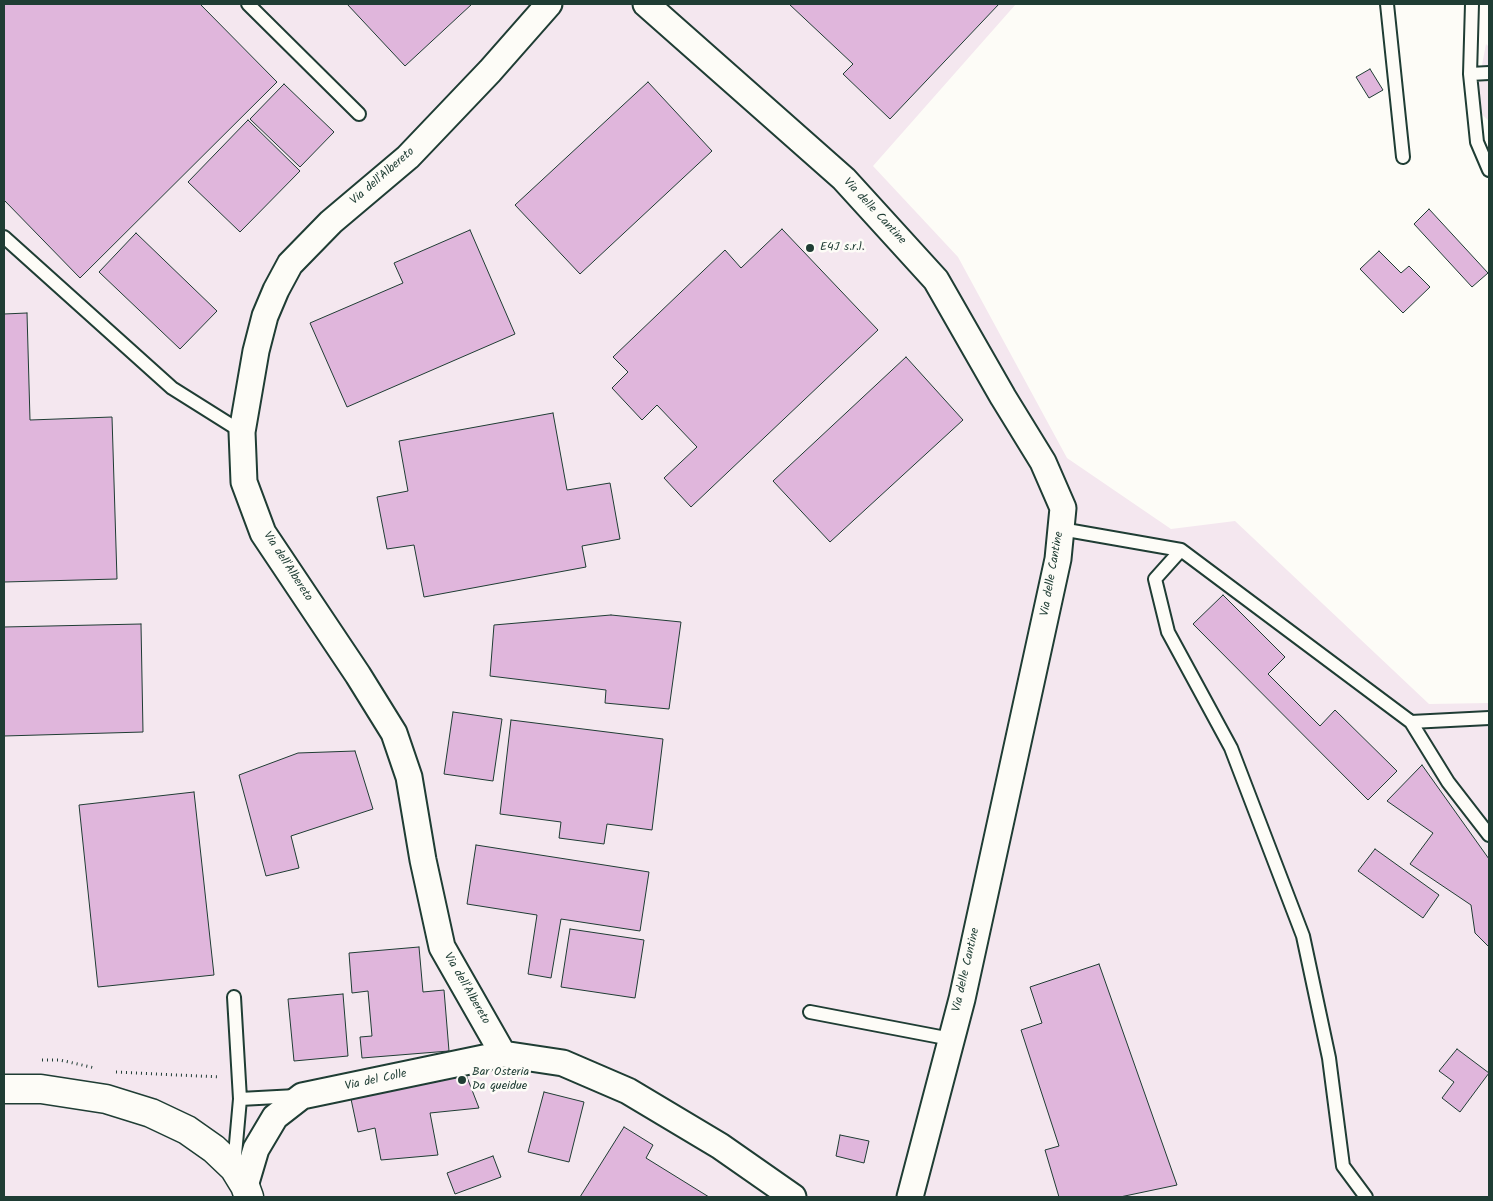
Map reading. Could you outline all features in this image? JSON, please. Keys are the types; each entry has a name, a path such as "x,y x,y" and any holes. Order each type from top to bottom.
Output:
{"main road":[{"path":"4,1089 42,1089 106,1099 151,1113 187,1130 214,1149 242,1184"}],"street":[{"name":"Via dell'Albereto","path":"503,1054 442,947 423,860 409,777 394,732 263,533 244,482 242,432 256,351 265,316 290,264 331,222 408,157 490,71 549,4"},
{"name":"Via delle Cantine","path":"646,4 844,179 936,280 1003,397 1043,462 1063,508 1056,568 962,999 910,1197"},
{"name":"Via del Colle","path":"242,1184 256,1149 275,1117 302,1096 503,1054 563,1063 628,1091 720,1146 793,1197"}],"lane":[{"path":"248,4 359,114"},
{"path":"1387,4 1403,157"},
{"path":"1472,4 1470,74 1477,142 1489,170"},
{"path":"1470,74 1489,73"},
{"path":"4,237 172,388 242,432"},
{"path":"1061,529 1181,550 1410,722 1448,782 1489,835"},
{"path":"1181,550 1155,579 1168,632 1232,748 1303,936 1329,1058 1343,1166 1366,1197"},
{"path":"1410,722 1489,718"},
{"path":"234,997 240,1099 242,1184"},
{"path":"810,1012 951,1039"},
{"path":"240,1099 302,1096"}],"path":[{"path":"42,1060 60,1060 102,1070"},
{"path":"110,1072 239,1077"}],"shaded area":[{"path":"4,4 1016,4 873,166 958,257 1067,458 1171,529 1235,521 1429,704 1489,703 1489,1197 4,1197"},
{"path":"1486,44 1489,47 1489,121 1474,107"}],"building":[{"path":"4,4 200,4 277,82 80,278 4,200"},
{"path":"347,4 472,4 405,66"},
{"path":"789,4 999,4 890,119 843,74 853,64"},
{"path":"1370,69 1383,90 1369,98 1356,77"},
{"path":"648,82 712,151 580,274 515,205"},
{"path":"284,84 334,132 300,167 250,119"},
{"path":"248,120 300,171 240,232 188,182"},
{"path":"1429,209 1488,273 1472,287 1414,224"},
{"path":"782,229 878,330 691,507 664,478 697,447 657,405 642,420 612,388 628,372 613,357 725,250 741,268"},
{"path":"470,230 515,334 347,407 310,323 403,283 394,263"},
{"path":"136,233 217,311 180,349 99,272"},
{"path":"1379,251 1401,273 1409,266 1430,287 1403,313 1360,269"},
{"path":"27,313 30,420 112,417 117,579 4,582 4,314"},
{"path":"906,357 963,420 830,542 773,481"},
{"path":"553,413 567,490 610,483 620,539 582,546 586,567 424,597 414,545 387,549 377,497 408,491 399,441"},
{"path":"1223,595 1285,657 1268,674 1320,726 1335,710 1397,771 1368,800 1193,624"},
{"path":"611,615 681,622 669,709 605,703 606,690 490,676 494,625"},
{"path":"141,624 143,732 4,736 4,627"},
{"path":"453,712 502,719 493,781 444,774"},
{"path":"511,720 663,739 652,830 607,824 604,844 559,838 561,822 500,814"},
{"path":"355,751 373,809 291,836 299,868 266,876 239,775 298,753"},
{"path":"1422,765 1489,859 1489,947 1475,933 1471,905 1410,864 1433,833 1387,801"},
{"path":"194,792 214,975 98,987 79,805"},
{"path":"476,845 649,872 640,931 561,919 551,978 528,974 537,915 467,904"},
{"path":"1375,849 1439,895 1423,918 1358,871"},
{"path":"570,929 644,940 635,998 561,987"},
{"path":"419,947 423,992 444,990 449,1051 362,1058 360,1037 372,1036 368,991 352,993 349,953"},
{"path":"1099,964 1177,1185 1120,1197 1059,1197 1045,1150 1059,1146 1021,1030 1042,1023 1030,987"},
{"path":"343,994 348,1056 294,1061 288,999"},
{"path":"1457,1049 1489,1073 1460,1112 1442,1098 1454,1082 1439,1071"},
{"path":"465,1072 479,1108 430,1113 438,1155 381,1160 375,1128 358,1132 351,1099"},
{"path":"544,1092 584,1102 569,1162 528,1152"},
{"path":"624,1127 653,1145 646,1158 709,1197 580,1197"},
{"path":"840,1135 869,1141 864,1163 836,1156"},
{"path":"493,1156 501,1177 455,1194 447,1173"}],"place":[{"name":"E4J s.r.l.","path":"810,248"},
{"name":"Bar Osteria Da queidue","path":"462,1080"}]}
